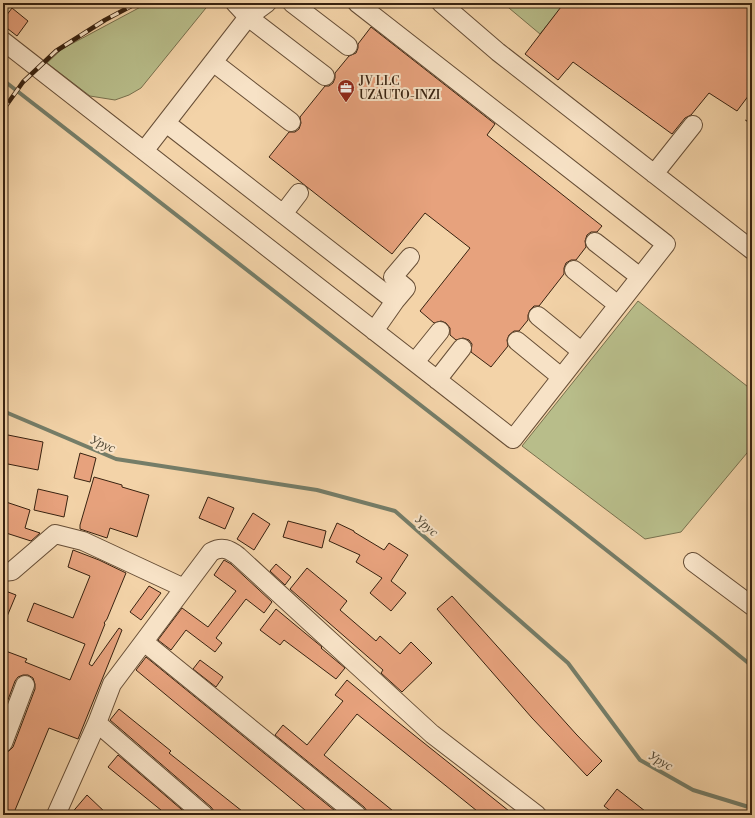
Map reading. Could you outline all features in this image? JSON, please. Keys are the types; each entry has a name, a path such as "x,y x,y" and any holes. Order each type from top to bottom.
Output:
{"street":[{"path":"235,3 248,17 325,76"},
{"path":"144,151 248,17 266,3"},
{"path":"292,3 348,46"},
{"path":"3,41 513,439 666,244 357,3"},
{"path":"441,3 498,52 752,250"},
{"path":"213,62 291,122"},
{"path":"166,123 395,301"},
{"path":"654,174 693,125"},
{"path":"283,214 299,193"},
{"path":"595,242 640,277"},
{"path":"374,331 406,288 393,277 410,257"},
{"path":"574,270 618,305"},
{"path":"538,316 582,351"},
{"path":"415,362 440,331"},
{"path":"517,342 561,377"},
{"path":"437,380 462,348"},
{"path":"3,572 12,571 55,534 83,541 184,588"},
{"path":"59,813 112,684 211,552 224,548 232,551 432,734 537,815"},
{"path":"693,562 752,606"},
{"path":"144,642 357,815"},
{"path":"3,743 26,685"},
{"path":"97,723 204,815"}],"path":[{"path":"746,121 752,114"}],"green space":[{"path":"148,3 210,3 141,88 129,95 115,100 90,96 47,63 62,49"},
{"path":"503,3 565,3 540,34"},
{"path":"638,301 752,390 752,447 681,532 645,539 522,446"}],"building":[{"path":"564,3 752,3 752,91 737,111 709,93 691,115 685,118 672,134 573,62 558,80 525,54"},
{"path":"12,8 28,21 17,36 3,25 3,20"},
{"path":"371,27 495,124 487,135 602,226 597,232 591,232 587,235 585,241 586,247 576,260 571,260 566,263 564,274 539,306 534,306 530,310 528,320 519,331 514,331 509,335 507,340 508,346 491,367 471,352 472,344 469,340 463,338 456,340 450,335 450,328 446,323 441,321 434,323 420,311 470,248 425,213 392,254 269,157 289,132 295,132 299,129 301,123 300,117 325,86 329,86 333,83 335,73 349,56 356,53 358,44"},
{"path":"3,434 43,442 38,470 3,463"},
{"path":"80,453 96,458 90,482 74,478"},
{"path":"94,477 149,495 137,537 110,528 107,538 80,529"},
{"path":"38,489 68,496 64,517 34,510"},
{"path":"208,497 234,508 225,529 199,518"},
{"path":"3,501 30,510 25,528 40,533 31,541 3,532"},
{"path":"253,513 270,524 254,550 237,539"},
{"path":"288,521 326,531 322,548 283,537"},
{"path":"337,523 354,531 384,550 389,543 408,555 391,581 406,593 391,611 370,593 382,578 356,562 360,555 329,541"},
{"path":"73,550 126,573 104,623 105,624 89,664 92,666 119,628 122,630 78,739 49,728 13,815 3,815 3,768 7,759 3,758 3,753 9,751 13,747 35,689 35,684 33,678 28,675 18,677 15,681 3,713 3,650 27,659 25,662 70,680 85,644 27,621 34,603 73,618 90,576 68,567"},
{"path":"224,560 231,564 272,602 264,613 246,599 216,638 222,643 215,652 186,630 171,650 158,640 182,608 208,627 236,591 214,575"},
{"path":"276,564 291,577 285,585 270,571"},
{"path":"307,568 347,601 340,610 376,641 380,636 400,654 411,642 432,663 402,692 381,673 383,670 290,589"},
{"path":"149,586 161,593 141,620 130,612"},
{"path":"3,590 16,595 3,626"},
{"path":"452,596 602,761 587,776 532,718 437,609"},
{"path":"276,609 345,668 336,679 284,640 280,645 260,630"},
{"path":"146,657 340,815 311,815 136,670"},
{"path":"200,660 223,677 216,687 193,669"},
{"path":"347,680 514,815 482,815 357,714 324,755 398,815 367,815 367,811 364,807 275,735 283,725 307,745 343,701 335,695"},
{"path":"119,709 171,751 169,753 247,815 214,815 214,811 211,807 110,720"},
{"path":"118,755 188,815 167,815 108,767"},
{"path":"617,789 650,815 616,815 604,806"},
{"path":"87,795 108,815 70,815"}],"waterway":[{"path":"3,80 572,523 752,666"},
{"name":"Урус","path":"3,411 116,459 317,490 395,511 568,663 640,760 693,790 752,808"}],"railway":[{"path":"3,110 23,82 56,51 105,20 137,3"}],"place":[{"name":"JV LLC UZAUTO-INZI","path":"346,103"}]}
